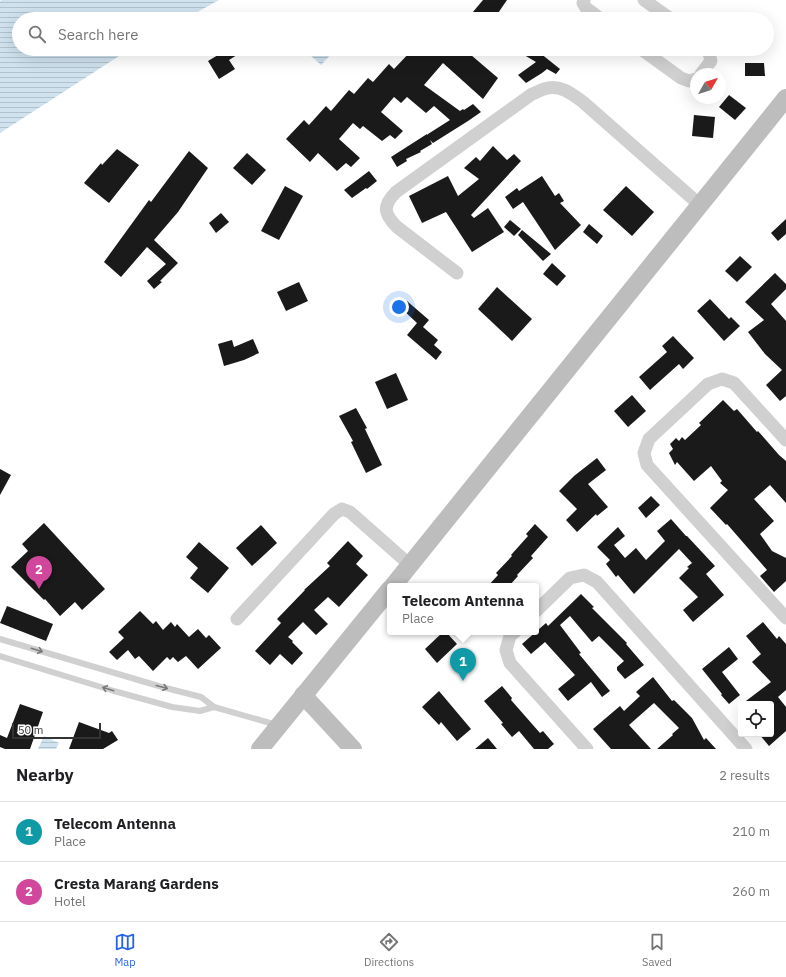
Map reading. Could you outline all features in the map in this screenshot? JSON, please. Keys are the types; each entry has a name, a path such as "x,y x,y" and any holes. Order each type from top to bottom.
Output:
{"street":[{"path":"584,0 583,3 586,8 591,12"},
{"path":"644,0 661,12"},
{"path":"651,56 681,78 690,81"},
{"path":"706,68 711,61 710,56"},
{"path":"457,273 397,228 390,220 386,212 386,204 396,192 532,94 544,89 557,87 570,92 700,205"},
{"path":"395,583 786,98"},
{"path":"786,440 734,383 722,379 708,384 649,440 644,454 647,465 786,618"},
{"path":"237,619 334,514 342,510 350,512 410,565"},
{"path":"539,608 570,578 584,575 597,582 746,749"},
{"path":"260,749 387,593"},
{"path":"511,635 506,650 510,663 587,749"},
{"path":"303,695 353,749"}],"lane":[{"path":"0,639 155,685 201,697 214,706 278,726"},
{"path":"0,656 172,707 200,711 214,706"}],"water":[{"path":"219,0 198,12 12,12 12,56 119,56 0,133 0,1"},
{"path":"311,56 329,56 321,65"},
{"path":"44,736 59,743 56,749 38,749"}],"building":[{"path":"483,0 507,0 499,12 473,12"},
{"path":"216,56 235,56 229,60 235,69 219,79 208,61"},
{"path":"406,56 472,56 498,78 483,99 443,63 424,85 460,111 473,104 481,112 433,143 430,140 432,144 420,151 421,152 406,159 407,161 397,167 391,157 450,120 434,106 426,113 407,97 401,103 394,97 381,112 403,131 395,139 390,135 382,141 363,126 360,129 353,123 339,139 360,158 351,167 346,163 337,171 318,153 310,162 286,139 304,120 309,125 326,106 331,111 349,90 354,94 368,78 373,82 389,64 394,69"},
{"path":"526,56 544,56 560,69 556,74 547,69 526,83 518,75 536,62"},
{"path":"745,63 764,63 765,76 745,76"},
{"path":"729,95 746,108 735,120 719,107 722,104 726,104 726,99"},
{"path":"694,115 715,117 713,138 692,136"},
{"path":"493,146 507,160 514,154 521,161 471,215 474,218 488,208 504,232 472,252 446,212 422,223 409,196 448,176 458,196 479,179 464,168 476,157 480,161"},
{"path":"117,149 139,165 109,203 84,183 101,163 102,165"},
{"path":"189,151 208,168 178,212 154,240 178,263 154,289 147,281 166,264 147,247 121,277 104,262 149,200 151,202"},
{"path":"247,153 266,170 252,185 233,168"},
{"path":"369,171 377,181 352,198 344,190"},
{"path":"542,176 555,196 559,193 564,201 560,203 581,225 555,250 523,202 513,209 505,197 517,188 519,191"},
{"path":"285,186 303,196 279,240 261,231"},
{"path":"626,186 654,212 632,236 603,210"},
{"path":"221,213 229,222 216,233 209,223"},
{"path":"786,219 786,234 778,241 771,233"},
{"path":"510,220 521,229 514,236 504,227"},
{"path":"589,224 603,236 597,244 583,232"},
{"path":"522,230 551,254 543,261 518,235"},
{"path":"740,256 752,267 737,282 725,271"},
{"path":"552,263 566,276 557,286 543,274"},
{"path":"775,273 786,284 786,289 771,304 786,321 786,396 780,401 766,385 782,370 765,354 748,332 764,320 745,302"},
{"path":"299,282 308,301 286,311 277,292"},
{"path":"497,287 532,319 512,341 478,309"},
{"path":"710,299 729,319 731,317 740,326 724,341 697,311"},
{"path":"407,301 429,320 423,327 438,340 434,345 442,352 436,360 407,335 417,323 402,309"},
{"path":"673,336 694,358 683,369 679,364 650,390 639,377 667,352 662,346"},
{"path":"253,339 259,353 244,360 224,366 218,344 232,340 234,347"},
{"path":"396,373 408,400 387,409 375,382"},
{"path":"632,395 646,411 628,427 614,411"},
{"path":"723,400 734,411 737,409 757,432 758,431 786,461 786,503 770,485 754,499 774,521 760,534 772,551 786,558 786,581 774,592 760,576 767,570 727,524 726,525 710,508 728,490 720,483 722,481 711,466 694,481 677,462 675,465 669,453 673,449 670,444 676,438 679,441 682,437 685,440 701,425 699,423"},
{"path":"356,408 367,428 365,429 382,465 366,473 351,442 353,441 339,416"},
{"path":"597,458 606,470 588,484 608,507 597,516 596,514 577,532 566,520 577,509 559,491 574,476"},
{"path":"0,469 11,475 0,495"},
{"path":"651,496 660,505 646,518 638,508"},
{"path":"671,519 715,566 706,574 724,595 693,622 683,610 698,597 679,578 692,563 679,549 634,594 618,575 616,577 606,564 610,560 597,547 618,527 625,536 614,545 625,558 636,548 646,560 665,541 657,531"},
{"path":"44,523 105,589 82,610 75,602 60,616 45,599 44,600 11,567 28,551 22,544"},
{"path":"535,524 548,537 531,556 533,558 512,583 491,583 498,575 496,573 528,536 526,534"},
{"path":"261,525 277,543 252,566 236,548"},
{"path":"348,541 363,556 356,564 368,575 339,607 328,597 314,610 328,624 316,635 303,622 288,637 303,653 292,665 280,654 270,665 255,651 281,623 277,619 304,590 330,566 327,563"},
{"path":"199,542 229,568 208,593 190,578 198,568 186,557"},
{"path":"581,594 594,607 592,608 627,643 626,644 644,665 625,679 617,670 617,667 624,661 599,636 592,642 570,616 560,625 581,653 579,654 610,691 602,697 591,682 568,701 558,689 575,675 545,642 531,654 522,644 532,635 539,635 539,629 546,623 548,626"},
{"path":"7,606 53,624 46,641 0,623"},
{"path":"140,611 153,624 156,621 163,630 171,622 175,627 177,624 189,637 198,629 206,638 209,635 221,648 198,669 186,656 178,662 173,657 170,660 167,657 153,671 139,656 135,659 128,650 117,660 109,652 124,638 118,632"},
{"path":"763,622 777,639 779,636 786,644 786,690 778,697 786,707 786,731 769,746 762,737 774,737 774,701 746,701 771,682 752,662 761,654 746,636"},
{"path":"440,635 449,635 457,644 437,663 425,649"},
{"path":"729,647 738,659 722,672 740,695 729,704 702,669"},
{"path":"653,677 672,701 674,700 692,718 704,740 706,738 716,749 657,749 679,728 654,703 629,725 651,749 611,749 593,729 620,706 624,711 640,696 636,692"},
{"path":"502,686 512,698 511,700 540,733 543,731 554,744 548,749 534,749 519,731 512,737 501,724 503,723 484,701"},
{"path":"439,691 471,729 457,741 441,722 439,725 422,707"},
{"path":"20,704 43,712 30,749 5,749 0,747 0,735 7,738"},
{"path":"79,722 109,733 112,731 118,740 103,749 69,749"},
{"path":"488,738 497,749 475,749"}],"place":[{"name":"Cresta Marang Gardens","path":"39,589"},
{"name":"Telecom Antenna","path":"463,681"}]}
